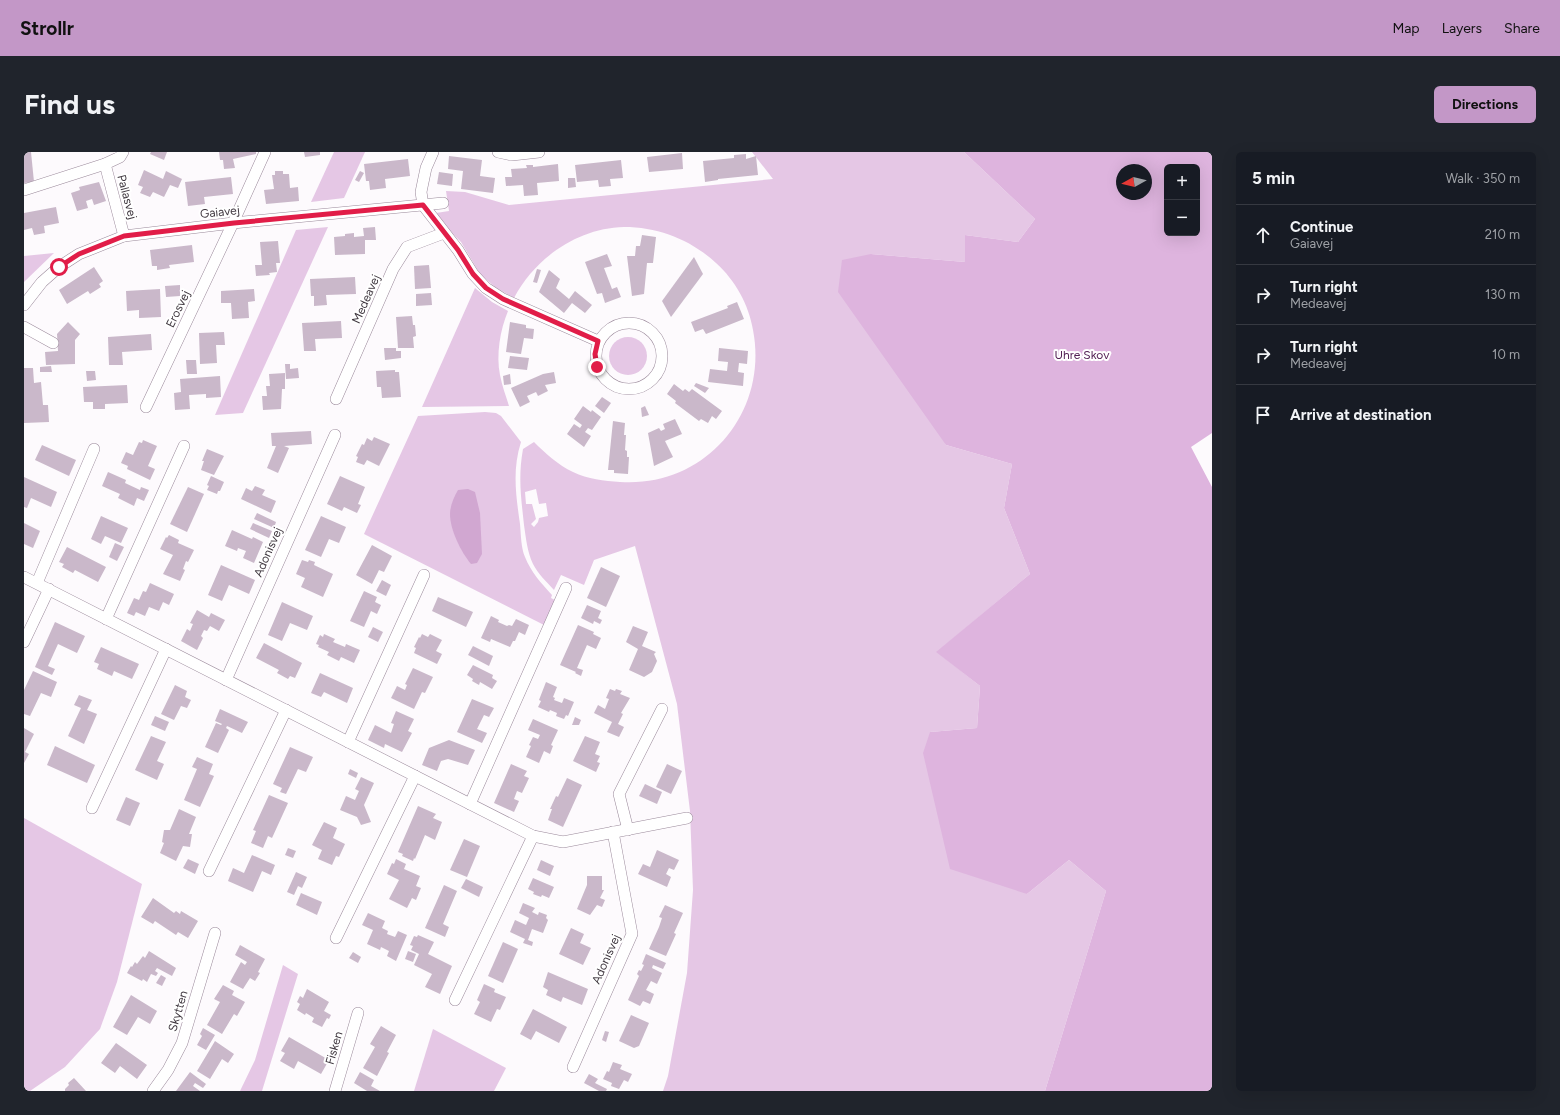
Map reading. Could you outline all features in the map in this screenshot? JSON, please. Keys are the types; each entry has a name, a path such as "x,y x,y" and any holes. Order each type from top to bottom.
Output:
{"street":[{"name":"Pallasvej","path":"24,190 105,164 120,157 123,152"},
{"name":"Erosvej","path":"146,407 234,223 265,152"},
{"path":"433,152 426,168 421,192 423,205 458,250 473,274 486,288 503,299 598,341"},
{"path":"498,152 512,155 539,152"},
{"name":"Pallasvej","path":"105,164 124,236"},
{"name":"Gaiavej","path":"24,305 42,282 59,267 79,254 124,236 234,223 443,203"},
{"name":"Medeavej","path":"336,399 393,269 407,247 444,233"},
{"path":"622,323 638,323 651,331 660,344 662,359 657,374 646,385 631,390 616,387 603,378 597,367 595,354 598,341 608,329 622,323"},
{"path":"24,327 53,343"},
{"name":"Adonisvej","path":"226,680 335,435"},
{"path":"106,619 184,446"},
{"path":"37,583 94,449"},
{"path":"348,742 424,575"},
{"path":"24,577 533,836 563,842 687,818"},
{"path":"470,804 566,588"},
{"path":"24,642 49,589"},
{"path":"92,808 166,649"},
{"path":"628,830 619,794 662,709"},
{"path":"209,871 286,710"},
{"path":"336,938 415,776"},
{"name":"Adonisvej","path":"573,1067 632,934 613,832"},
{"path":"456,1000 533,836"},
{"name":"Skytten","path":"153,1091 168,1070 182,1043 215,933"},
{"name":"Fisken","path":"335,1091 358,1013"}],"shaded area":[{"path":"334,152 365,152 344,198 311,202"},
{"path":"752,152 964,152 1035,219 1018,242 965,235 965,262 871,254 946,445 1012,464 1004,508 1030,574 937,652 980,686 977,728 930,732 1027,894 1069,860 1106,891 1045,1091 663,1091 668,1076 687,973 693,890 690,811 677,704 635,546 594,560 584,585 561,575 554,590 535,568 528,549 521,496 521,459 523,449 534,442 557,462 573,472 596,479 620,482 651,481 679,472 704,458 724,439 740,416 751,390 755,361 751,321 745,302 735,285 723,270 696,248 674,236 650,229 624,227 590,233 575,239 546,258 534,270 514,298 495,287 480,274 461,242 447,228 436,213 449,211 446,191 465,192 509,205 773,179","holes":["536,489 539,504 546,503 548,516 539,518 534,527 531,524 536,519 532,504 526,504 525,492"]},
{"path":"328,227 243,413 215,415 296,230"},
{"path":"54,253 24,282 24,256"},
{"path":"475,288 492,302 508,311 501,334 498,359 501,379 509,406 422,407"},
{"path":"624,337 632,337 642,342 646,349 646,363 642,370 632,375 624,375 614,370 612,367 609,360 609,352 614,342 617,340"},
{"path":"485,412 496,413 501,416 521,442 516,463 516,483 523,550 527,562 533,572 552,595 551,598 557,601 546,626 364,534 418,416"},
{"path":"468,489 475,492 480,513 482,554 477,563 471,564 457,540 450,520 452,502 458,490"},
{"path":"24,818 142,884 117,982 100,1029 65,1067 30,1091 24,1091"},
{"path":"283,965 298,974 262,1091 240,1091 255,1060"},
{"path":"433,1029 506,1068 494,1091 414,1091"}],"green space":[{"name":"Uhre Skov","path":"964,152 1212,152 1212,433 1191,447 1212,487 1212,1091 1045,1091 1106,891 1069,860 1027,894 950,869 923,753 930,732 977,728 980,686 936,652 1030,574 1004,508 1012,464 946,445 838,292 842,260 871,254 965,262 965,235 1018,242 1035,219"}],"building":[{"path":"24,152 31,152 34,182 24,183"},
{"path":"151,152 167,152 164,160 150,154"},
{"path":"219,152 256,152 256,154 233,159 235,168 224,169 223,160 220,160"},
{"path":"304,152 320,152 320,155 305,157"},
{"path":"682,153 683,169 649,172 647,157"},
{"path":"746,154 746,159 756,156 758,175 718,179 705,182 703,161 734,158 734,155"},
{"path":"449,156 482,160 480,176 495,178 493,193 461,189 463,171 448,169"},
{"path":"408,159 410,176 385,179 386,188 370,190 369,181 366,181 364,164"},
{"path":"621,160 623,178 610,179 611,186 599,187 598,180 577,182 575,165"},
{"path":"558,164 559,181 537,183 538,195 524,196 523,185 506,186 505,177 512,177 511,169 527,168 526,165 533,165 533,167"},
{"path":"144,170 163,179 166,171 182,179 178,188 170,185 164,197 153,192 150,197 140,193 143,187 138,185"},
{"path":"275,171 283,171 283,174 289,174 290,188 298,187 299,201 266,204 264,190 274,189 272,175 275,175"},
{"path":"360,171 364,173 359,182 355,180"},
{"path":"439,172 453,174 452,186 437,184"},
{"path":"231,177 233,194 204,197 205,204 188,206 185,182"},
{"path":"568,178 575,178 576,187 568,188"},
{"path":"99,182 106,201 94,205 92,199 86,201 88,208 77,211 71,193 80,190 79,187"},
{"path":"56,207 59,223 44,226 45,233 34,235 32,228 24,230 24,213"},
{"path":"375,227 376,240 365,240 365,254 335,255 334,237 354,233 354,237 364,236 363,228"},
{"path":"642,235 656,237 653,263 647,263 644,294 632,296 627,256 635,256 636,246 640,246"},
{"path":"278,241 280,263 276,263 277,272 269,273 270,275 256,276 255,265 262,265 260,242"},
{"path":"192,245 194,262 169,265 170,268 157,270 157,266 152,266 150,250"},
{"path":"607,254 612,266 604,268 612,289 617,287 621,297 605,303 602,293 597,294 585,262"},
{"path":"694,257 703,274 671,317 662,301"},
{"path":"429,265 431,288 415,289 414,266"},
{"path":"94,267 103,281 99,284 101,287 90,294 88,291 67,304 59,290"},
{"path":"537,269 541,270 537,283 533,282"},
{"path":"549,270 560,279 556,288 569,299 575,291 592,305 585,313 572,303 564,313 539,292"},
{"path":"355,277 356,294 326,295 327,305 314,306 314,296 311,296 310,279"},
{"path":"180,285 180,296 166,297 165,286"},
{"path":"160,289 161,317 139,318 139,310 127,311 126,291"},
{"path":"254,289 255,301 248,302 249,318 232,319 231,303 221,303 221,291"},
{"path":"431,293 432,305 416,306 416,294"},
{"path":"737,302 744,319 706,334 703,329 695,332 691,322 728,308 727,306"},
{"path":"412,316 416,336 413,337 414,348 398,348 396,317"},
{"path":"341,321 342,338 315,339 316,351 304,351 302,323"},
{"path":"68,322 80,334 75,340 75,364 46,365 45,352 58,351 57,334"},
{"path":"510,322 526,325 526,328 534,329 533,339 524,338 521,354 506,352"},
{"path":"224,332 225,345 216,345 217,363 200,364 199,333"},
{"path":"151,334 152,350 122,352 123,365 109,365 108,337"},
{"path":"384,348 396,348 396,351 401,351 401,358 385,360"},
{"path":"719,348 748,351 747,364 739,363 738,372 744,373 743,386 708,382 710,369 727,371 728,362 718,361"},
{"path":"510,356 529,358 527,370 508,368"},
{"path":"186,360 196,360 197,374 187,374"},
{"path":"285,364 290,364 290,369 298,368 299,378 286,379"},
{"path":"51,366 52,372 40,372 40,367"},
{"path":"24,368 33,368 34,383 41,382 43,405 48,405 49,422 24,423"},
{"path":"395,370 395,372 399,372 401,397 382,398 381,387 377,387 376,371"},
{"path":"86,371 95,371 96,380 87,381"},
{"path":"554,372 556,383 545,385 548,391 538,396 536,392 527,396 530,402 520,407 511,388 543,374"},
{"path":"285,373 285,389 282,389 281,409 263,410 262,396 267,396 266,386 270,386 269,374"},
{"path":"510,374 511,384 504,385 503,376"},
{"path":"220,376 221,397 206,398 206,394 189,395 190,409 175,410 174,393 181,392 180,379"},
{"path":"696,383 709,388 705,393 694,386"},
{"path":"674,384 683,391 685,389 689,392 692,389 722,411 716,419 712,416 708,423 701,419 699,421 675,403 676,401 667,394"},
{"path":"127,385 128,403 105,404 105,409 93,409 93,402 84,402 83,387"},
{"path":"602,397 611,403 604,413 595,406"},
{"path":"583,406 591,412 592,410 601,417 592,430 588,428 585,432 591,436 584,447 567,434 574,424 580,428 582,425 574,419"},
{"path":"645,406 649,415 642,417 641,408"},
{"path":"675,419 682,434 665,441 673,457 654,466 648,433 659,428 661,431 665,429 663,424"},
{"path":"613,421 625,423 625,450 627,451 627,457 629,457 628,474 614,473 614,470 608,470"},
{"path":"311,431 312,444 284,446 289,448 278,473 267,468 276,446 272,446 271,433"},
{"path":"374,437 390,444 379,466 367,460 364,465 356,462 358,457 356,456 362,444 364,445 367,438 372,441"},
{"path":"143,440 157,446 148,466 155,469 150,480 127,469 128,466 121,463 126,452 133,455 139,442 142,443"},
{"path":"42,445 76,460 69,476 35,460"},
{"path":"207,449 224,456 214,475 201,470 204,461 202,461"},
{"path":"108,472 126,480 125,483 140,490 141,487 149,490 144,501 137,498 134,506 118,498 120,494 102,486"},
{"path":"211,476 224,482 217,494 207,490 209,486 207,485"},
{"path":"340,476 365,487 358,504 361,505 357,513 344,507 342,511 327,504"},
{"path":"24,477 57,492 51,507 31,498 27,508 24,507"},
{"path":"255,486 265,490 262,495 276,501 271,513 241,499 246,488 252,491"},
{"path":"188,487 204,494 187,532 170,524"},
{"path":"257,513 276,522 274,528 254,519"},
{"path":"101,516 128,528 121,543 105,536 101,544 91,539"},
{"path":"321,516 346,527 339,543 329,539 321,557 305,550"},
{"path":"24,523 40,531 33,548 24,544"},
{"path":"253,523 272,531 269,538 250,529"},
{"path":"232,530 263,542 254,563 243,558 246,551 238,548 237,551 225,546"},
{"path":"169,535 179,540 178,543 194,550 188,562 186,561 183,569 185,570 180,581 163,574 173,555 160,549 166,537 167,538"},
{"path":"115,543 124,547 117,561 109,557"},
{"path":"372,545 392,556 384,572 379,570 372,584 356,575"},
{"path":"67,547 106,567 98,582 75,570 73,573 62,567 64,564 59,562"},
{"path":"302,560 315,562 314,565 333,574 323,597 301,587 305,578 296,574"},
{"path":"221,565 255,580 249,594 229,585 222,601 208,595"},
{"path":"601,567 620,576 606,607 587,598"},
{"path":"382,580 391,585 386,596 376,591"},
{"path":"150,583 174,594 169,605 163,602 159,611 149,607 145,616 136,612 134,616 127,613 134,598 139,600 143,591 146,592"},
{"path":"364,591 377,597 375,602 381,605 377,614 371,611 364,627 350,621"},
{"path":"438,597 473,612 466,627 432,611"},
{"path":"282,602 313,616 307,630 290,623 282,641 268,635"},
{"path":"587,605 601,611 598,618 602,620 600,624 594,621 593,624 581,618"},
{"path":"197,610 209,617 211,613 225,620 219,631 210,626 207,631 204,630 201,636 203,638 197,650 181,641 187,629 190,631 193,624 190,623"},
{"path":"491,616 499,620 498,622 507,626 512,626 516,619 529,625 525,635 519,632 515,641 513,641 510,647 491,639 490,642 481,638"},
{"path":"55,622 85,636 77,653 58,644 48,666 55,669 52,675 35,667"},
{"path":"578,625 594,632 593,634 601,638 596,649 587,645 577,668 583,670 581,676 575,673 576,672 560,665"},
{"path":"633,626 648,632 642,646 656,652 654,654 657,661 652,672 644,677 629,670 638,649 626,642"},
{"path":"373,627 383,632 378,642 368,637"},
{"path":"324,634 335,639 333,642 345,647 346,644 360,650 354,663 341,657 339,661 327,655 329,652 318,647 319,645 316,644 320,635 323,637"},
{"path":"422,634 428,637 430,634 442,640 436,651 442,654 437,664 414,653 416,648 414,647"},
{"path":"264,643 302,663 295,678 290,676 288,679 277,673 279,670 256,658"},
{"path":"473,646 493,656 489,666 468,655"},
{"path":"101,647 139,664 132,679 114,671 112,676 97,669 99,664 94,662"},
{"path":"473,665 493,675 492,678 497,681 492,689 480,682 479,685 472,681 473,679 467,675"},
{"path":"413,668 433,677 425,693 422,692 414,709 391,698 397,686 405,690 407,685 405,684"},
{"path":"33,671 57,682 51,697 41,693 30,716 24,714 24,690"},
{"path":"320,673 353,688 347,703 324,692 321,697 311,693"},
{"path":"546,682 557,687 553,697 555,698 554,700 562,703 564,698 574,702 568,716 566,715 564,719 556,716 557,713 550,710 549,712 538,707"},
{"path":"175,685 187,691 185,697 191,700 187,708 181,706 174,720 161,714"},
{"path":"610,689 622,691 620,694 630,698 621,713 623,714 618,724 624,727 619,737 607,732 612,722 594,713 598,705 605,709 609,699 606,698"},
{"path":"79,695 92,700 87,710 97,714 84,744 68,736 81,708 74,705"},
{"path":"472,699 494,708 489,717 484,715 477,729 487,733 482,743 457,732"},
{"path":"220,709 248,722 242,733 227,726 226,728 229,730 218,753 205,747 216,723 222,724 215,721"},
{"path":"396,711 414,719 408,731 412,733 402,752 385,744 384,748 368,740 375,725 391,733 394,724 391,723"},
{"path":"155,716 169,722 165,731 151,725"},
{"path":"575,717 581,720 579,725 572,725"},
{"path":"533,719 558,730 551,745 553,746 550,754 544,751 539,763 526,757 533,737 538,739 540,735 528,730"},
{"path":"24,728 34,734 25,752 29,754 24,763"},
{"path":"151,736 166,742 157,761 164,764 157,780 135,770"},
{"path":"585,736 600,742 595,754 600,756 597,762 600,763 596,772 573,761"},
{"path":"449,740 475,750 468,765 448,759 441,761 437,771 422,765 429,748"},
{"path":"55,746 95,765 87,783 47,765"},
{"path":"290,747 313,757 306,772 298,769 286,794 280,792 282,788 273,784"},
{"path":"197,757 213,764 209,774 214,776 200,807 184,800 197,769 192,767"},
{"path":"511,764 527,771 524,776 529,778 522,793 517,791 514,799 519,801 514,812 494,803"},
{"path":"667,764 682,771 671,794 656,787"},
{"path":"350,769 358,773 356,778 348,774"},
{"path":"361,777 374,783 364,805 371,822 361,825 357,817 340,810 346,796 355,800 359,791 355,789"},
{"path":"567,778 582,785 563,827 548,820 552,809 550,809 556,796 558,797"},
{"path":"645,784 662,792 657,804 639,796"},
{"path":"269,795 288,803 272,838 268,836 263,848 251,843 256,831 253,830"},
{"path":"126,797 140,803 130,826 116,820"},
{"path":"418,806 436,814 433,818 442,822 435,840 425,835 413,861 402,856 403,854 398,852"},
{"path":"179,809 196,817 189,834 192,834 190,847 183,846 176,861 160,853 164,843 162,842 164,830 170,830"},
{"path":"324,822 337,828 333,838 345,844 339,857 336,856 332,865 318,859 322,850 312,845"},
{"path":"464,839 480,846 467,877 450,870"},
{"path":"288,848 296,851 293,858 285,855"},
{"path":"657,850 679,860 674,870 669,868 666,874 671,877 667,887 638,874 643,864 650,867"},
{"path":"252,855 275,865 271,875 262,871 253,892 228,881 233,868 244,873"},
{"path":"188,859 199,864 195,874 183,868"},
{"path":"396,859 406,864 404,869 420,876 416,886 421,888 416,900 412,898 407,908 389,899 399,880 387,874 392,863 394,864"},
{"path":"541,860 554,866 550,876 537,870"},
{"path":"296,872 307,877 302,888 298,886 294,895 287,892"},
{"path":"587,876 602,876 602,890 604,890 600,898 605,900 602,907 597,905 590,915 577,909 587,885"},
{"path":"533,878 554,887 549,898 542,895 541,897 533,894 534,892 528,889"},
{"path":"466,879 483,887 479,897 461,888"},
{"path":"444,885 457,891 443,924 449,927 445,937 425,928"},
{"path":"301,893 322,902 317,915 296,905"},
{"path":"153,898 174,913 176,911 180,914 181,911 198,921 188,938 178,932 176,935 155,921 153,924 141,917"},
{"path":"523,903 535,908 532,912 538,915 539,912 547,915 546,918 548,920 543,933 532,929 528,940 533,942 532,946 523,943 525,939 510,932 515,920 526,925 529,918 519,913"},
{"path":"665,905 683,913 674,933 676,934 666,956 649,949 659,927 662,918 659,917"},
{"path":"368,913 385,921 382,928 388,931 387,934 395,937 398,931 407,935 396,961 387,956 389,951 381,947 380,950 367,944 373,930 362,925"},
{"path":"571,928 584,934 580,943 591,948 583,965 559,954"},
{"path":"418,935 434,942 428,954 452,966 440,994 425,987 432,974 414,965 419,954 411,950 413,946 410,945 414,936 417,937"},
{"path":"503,942 518,949 503,983 488,976"},
{"path":"240,945 265,959 258,972 260,973 255,981 250,978 243,989 230,982 241,962 245,965 247,962 235,955"},
{"path":"149,951 176,968 172,976 157,968 155,971 158,973 156,976 151,974 147,982 127,973 135,962 137,964 143,956 145,958"},
{"path":"408,951 416,954 413,962 405,959"},
{"path":"353,952 361,957 358,963 349,958"},
{"path":"646,954 666,963 663,969 653,965 652,968 662,973 657,984 651,981 646,990 654,994 650,1004 643,1001 640,1006 628,1000 639,976 637,974 639,970 641,971 644,965 642,964"},
{"path":"548,972 588,989 582,1005 563,997 561,1002 546,995 548,990 543,987"},
{"path":"161,975 166,978 162,986 156,983"},
{"path":"484,984 495,989 494,992 506,997 500,1010 497,1009 491,1022 474,1014 480,1002 477,1000"},
{"path":"223,985 234,991 232,995 245,1002 237,1016 234,1014 222,1034 207,1025 220,1002 214,999"},
{"path":"307,989 329,1002 324,1011 331,1015 329,1019 327,1018 322,1027 312,1022 314,1018 297,1010 300,1004 297,1002 300,996 303,998"},
{"path":"131,995 157,1011 150,1024 138,1017 127,1035 113,1027"},
{"path":"533,1009 567,1027 559,1043 536,1031 531,1040 520,1034"},
{"path":"631,1015 649,1023 639,1046 634,1048 619,1041"},
{"path":"381,1026 396,1035 387,1052 389,1053 377,1076 363,1068 375,1047 370,1044"},
{"path":"203,1028 215,1035 206,1050 197,1045 202,1036 200,1034"},
{"path":"605,1031 609,1032 606,1042 602,1040"},
{"path":"289,1037 329,1060 321,1074 298,1061 294,1069 280,1061 285,1053 281,1051"},
{"path":"215,1041 234,1054 228,1063 222,1059 210,1079 197,1071"},
{"path":"116,1043 147,1065 137,1079 120,1066 115,1073 101,1063"},
{"path":"613,1062 622,1065 620,1069 632,1074 628,1082 624,1080 619,1089 611,1086 612,1083 603,1079 607,1071 609,1072"},
{"path":"190,1072 206,1084 203,1088 195,1083 193,1086 200,1091 176,1091"},
{"path":"360,1072 374,1080 371,1086 380,1091 367,1091 354,1083"},
{"path":"589,1074 598,1079 595,1083 607,1089 606,1091 599,1091 584,1083"},
{"path":"74,1078 86,1091 65,1091 69,1085 68,1083"}],"route":[{"path":"59,267 79,254 124,236 234,223 423,205 458,250 473,274 486,288 503,299 598,341 595,354 597,367"}]}
